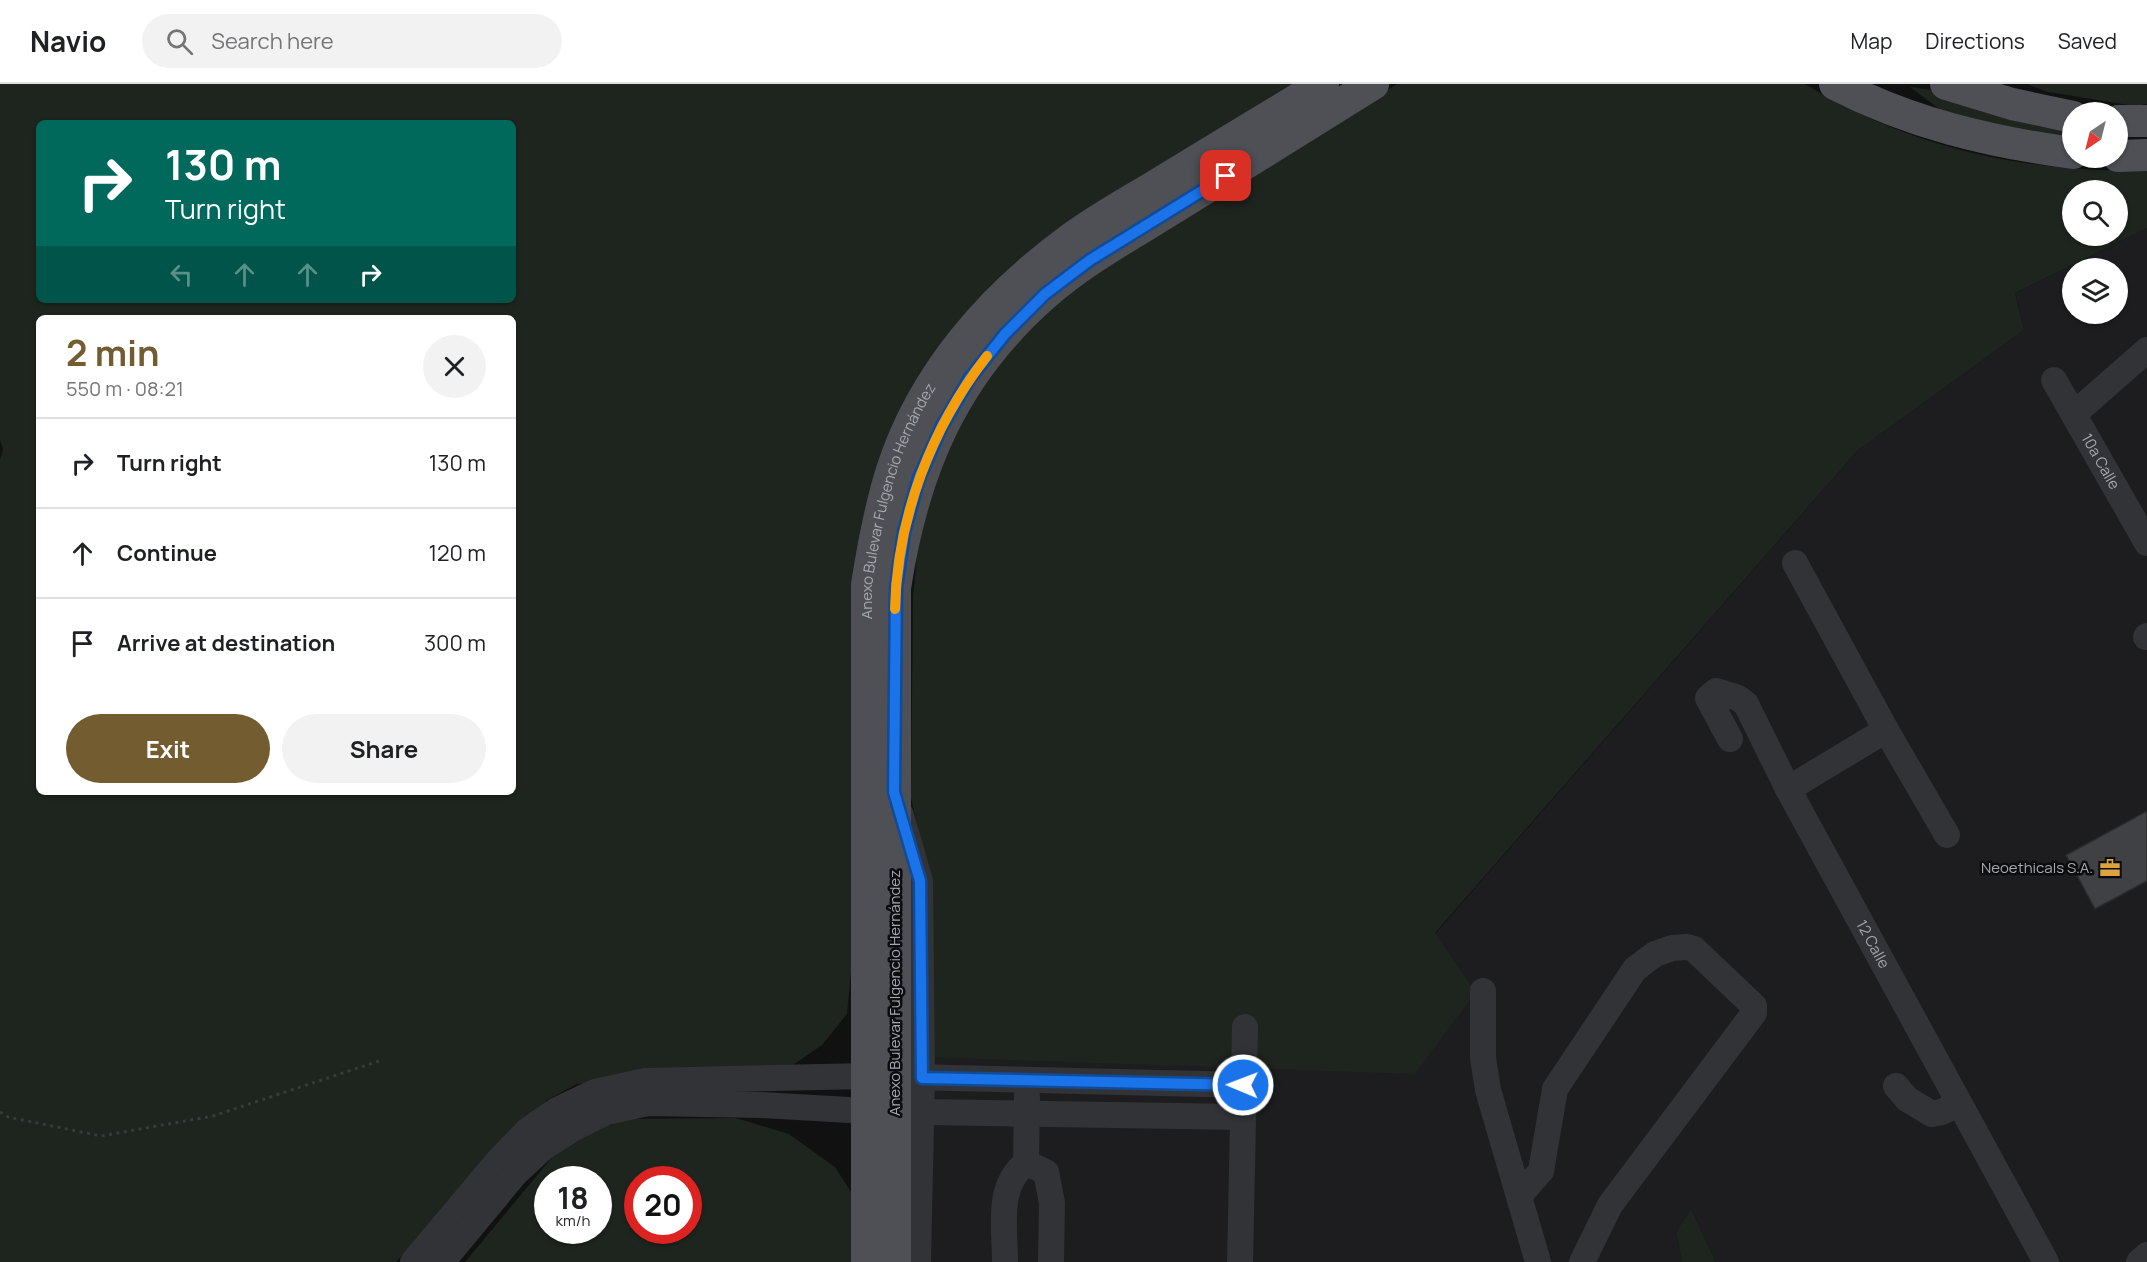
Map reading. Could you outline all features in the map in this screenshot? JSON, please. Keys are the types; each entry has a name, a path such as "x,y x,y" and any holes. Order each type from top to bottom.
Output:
{"main road":[{"name":"Anexo Bulevar Fulgencio Hernández","path":"895,1077 867,585 876,526 892,468 916,413 946,362 983,315 1026,273 1073,236 1323,84"},
{"name":"Anexo Bulevar Fulgencio Hernández","path":"895,1262 896,588 904,532 919,478 942,426 970,378 1005,334 1045,294 1090,260 1373,84"},
{"path":"1835,84 1898,113 1934,124 2001,142 2062,151"},
{"path":"1875,84 1934,124"},
{"path":"1946,84 1968,88 2012,104 2062,115"},
{"path":"2128,121 2147,121"},
{"path":"2128,156 2147,156"},
{"name":"Anexo Bulevar Fulgencio Hernández","path":"867,1262 894,1111"}],"street":[{"path":"2074,414 2147,350"},
{"name":"10a Calle","path":"2054,380 2147,543"},
{"path":"1795,562 1886,730 1947,835"},
{"name":"12 Calle","path":"1730,739 1708,699 1716,691 1738,698 1746,704 1788,789 2046,1262"},
{"path":"1788,789 1886,730"},
{"path":"1519,1196 1541,1170 1555,1089 1635,969 1655,954 1672,948 1694,949 1754,1006 1754,1013 1615,1197 1582,1262"},
{"path":"1483,991 1483,1058 1488,1090 1538,1262"},
{"path":"1240,1262 1245,1027"},
{"path":"895,1077 894,1111 918,1262"},
{"path":"413,1262 497,1162 527,1131 557,1110 595,1092 645,1081 895,1077 1027,1082 1243,1085"},
{"path":"737,1105 738,1080"},
{"path":"1026,1163 1027,1082"},
{"path":"1896,1086 1907,1099 1932,1114 1942,1112 1959,1103"},
{"path":"442,1262 515,1174 544,1147 606,1112 648,1103 894,1111 1242,1117"},
{"path":"1005,1262 1005,1191 1013,1173 1026,1163"},
{"path":"1026,1163 1046,1172 1052,1203 1051,1262"},
{"path":"2139,1262 2147,1255"}],"path":[{"path":"0,1112 8,1117 101,1136 213,1116 379,1061"}],"shaded area":[{"path":"0,84 1297,84 940,355 856,919 847,1014 822,1045 780,1074 577,1084 547,1100 396,1262 0,1262 0,460 3,449 0,440"},
{"path":"1397,84 1805,84 1885,125 1970,152 2062,168 2147,170 2147,228 2128,237 2128,180 2062,180 2062,246 2110,246 2086,258 2062,258 2062,270 2015,293 2024,330 1857,451 1435,933 1476,992 1415,1074 923,1057 922,846 911,798 913,596 919,535 940,461 970,394 1018,332 1081,283"},
{"path":"2027,84 2147,84 2147,104 2135,106 2128,105 2128,102 2110,102 2048,92"},
{"path":"1910,87 1960,94 2062,123 2062,140 1951,118"},
{"path":"2147,228 2147,1262 1716,1262 1691,1209 1676,1232 1682,1262 923,1262 923,1057 1476,992 1435,934 1857,451 2024,330 2015,293 2062,270 2062,324 2128,324 2128,258 2086,258 2110,246 2128,246 2128,237"},
{"path":"736,1118 789,1134 835,1167 853,1195 852,1262 465,1262 534,1179 534,1244 612,1244 612,1166 545,1166 564,1143 622,1119"},
{"path":"1691,1209 1716,1262 1682,1262 1676,1232"}],"building":[{"name":"Neoethicals S.A.","path":"2147,811 2147,881 2095,909 2066,855"}],"slow traffic":[{"path":"895,609 904,532 919,478 942,426 970,378 987,356"}],"place":[{"name":"Neoethicals S.A.","path":"2110,868"}],"route":[{"path":"1226,176 1090,260 1045,294 1005,334 970,378 942,426 919,478 904,532 896,588 894,792 920,881 922,1078 1243,1085"}]}
